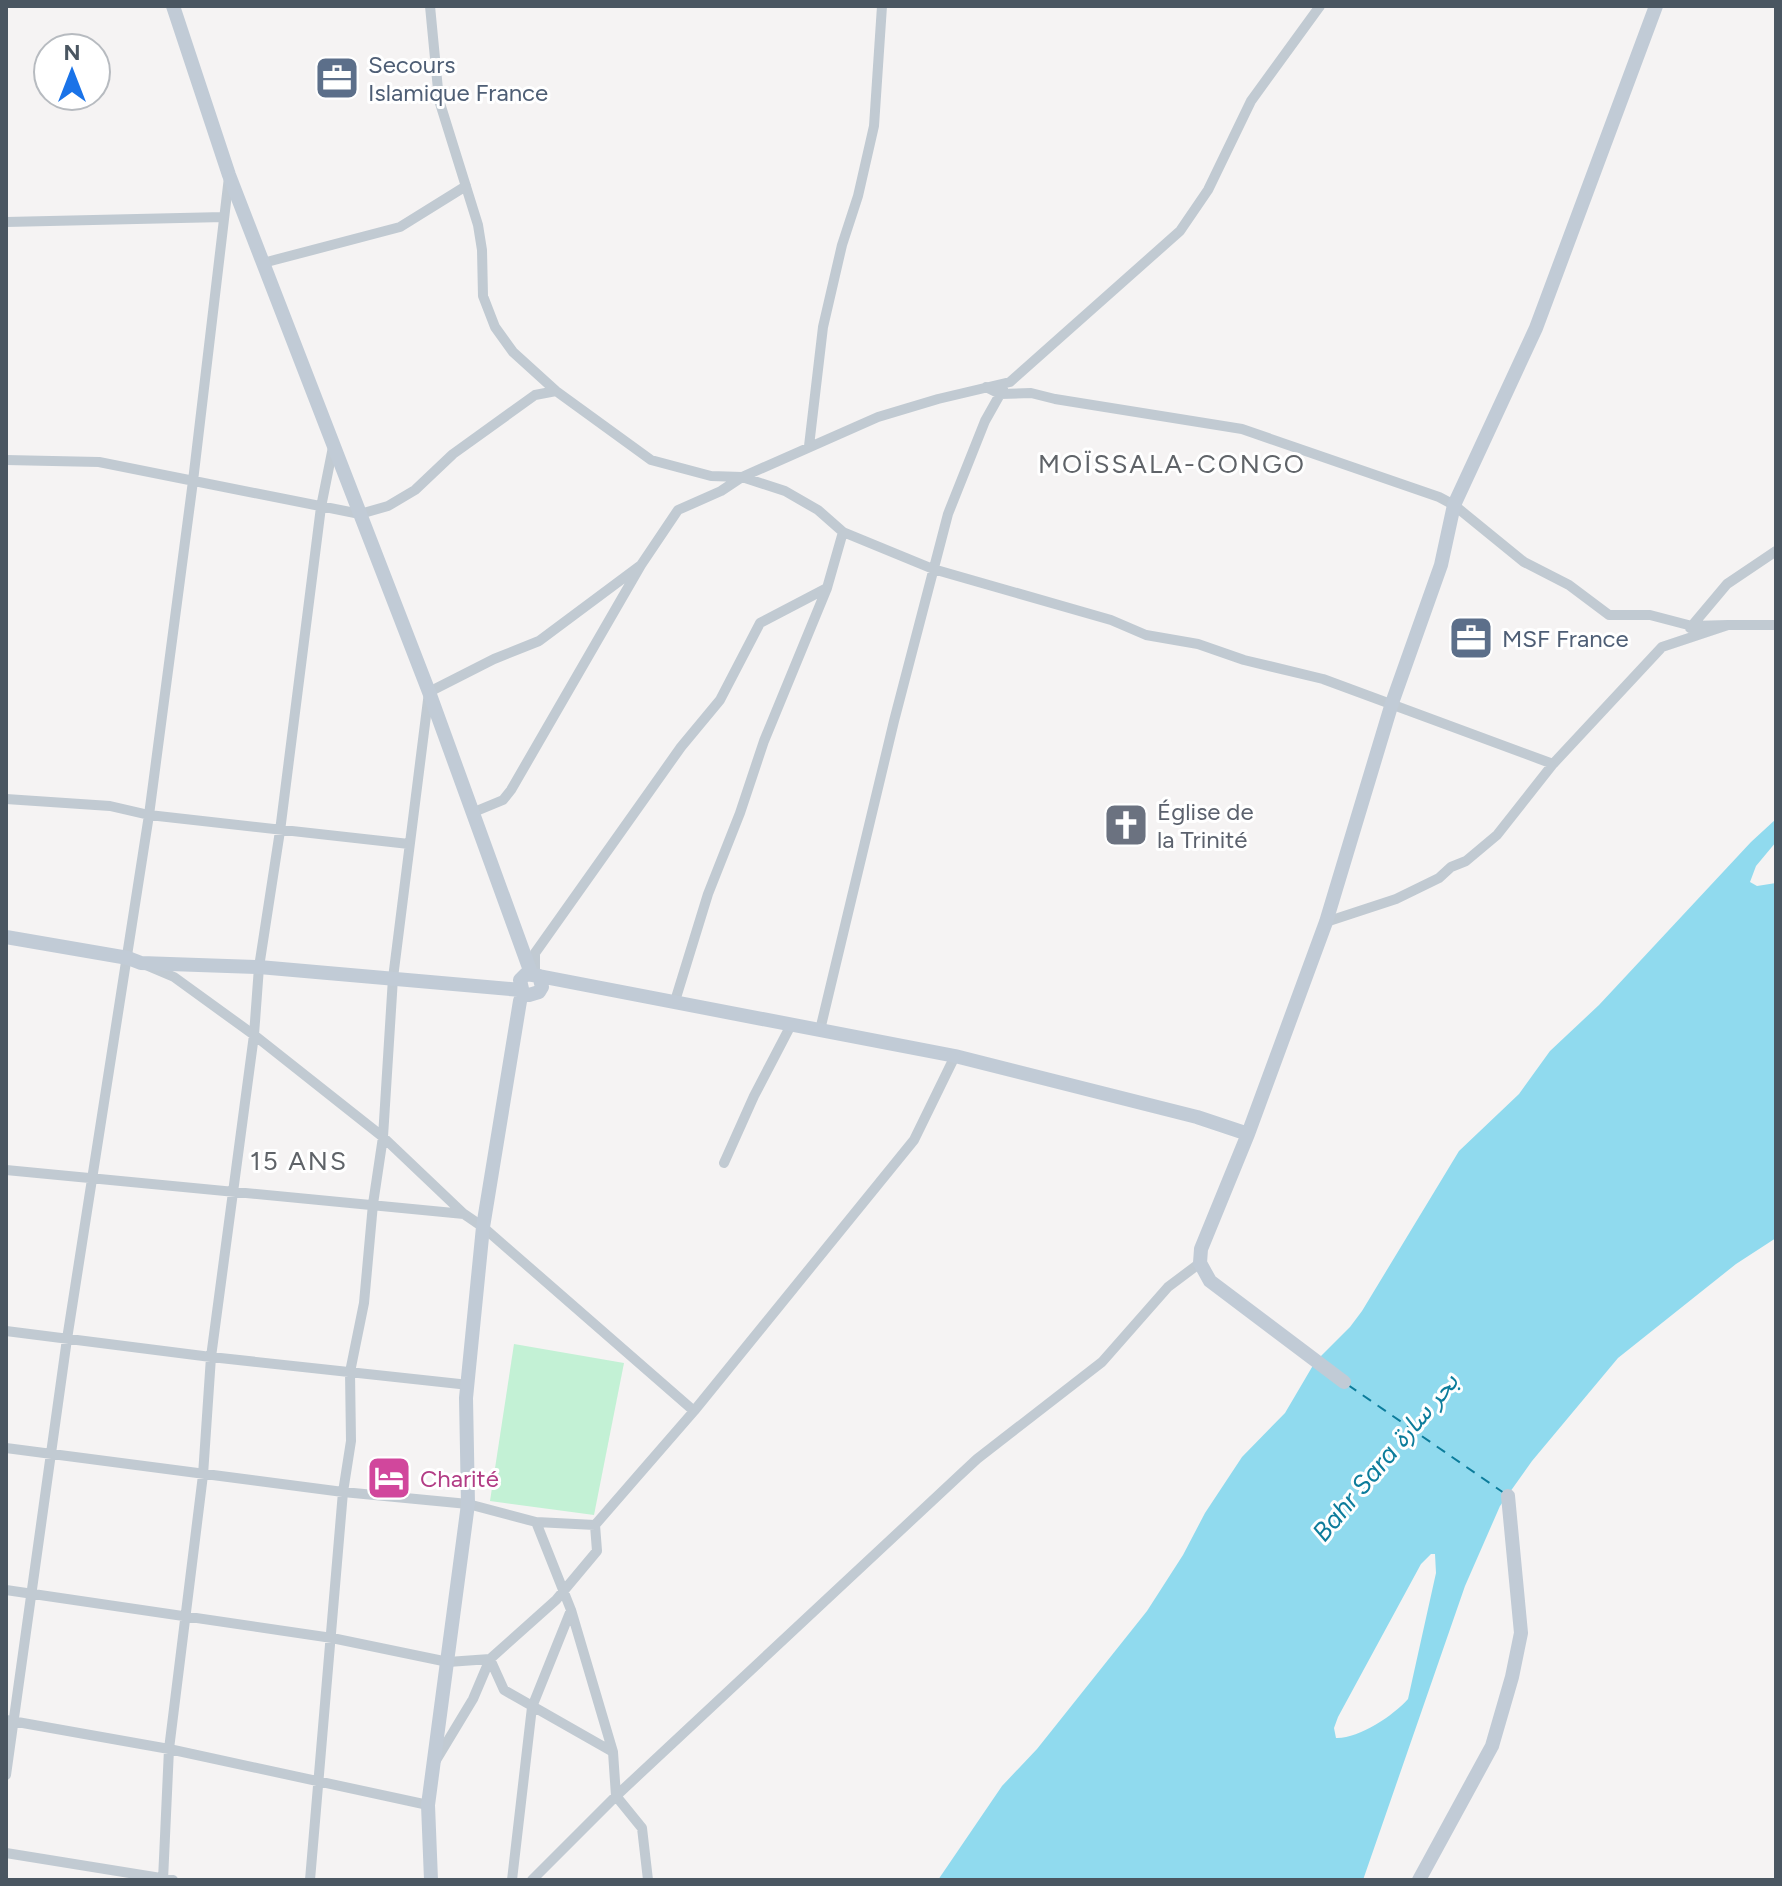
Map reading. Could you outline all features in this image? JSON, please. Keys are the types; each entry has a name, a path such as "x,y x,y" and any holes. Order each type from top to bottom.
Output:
{"main road":[{"path":"173,6 229,175 535,974"},
{"path":"1344,1382 1210,1281 1200,1263 1205,1233 1248,1134 1326,922 1392,703 1441,565 1454,505 1536,328 1656,6"},
{"path":"6,937 134,960 259,967 522,991"},
{"path":"431,1880 428,1805 468,1504 466,1398 483,1227 522,976 535,974 955,1056 1209,1121 1248,1134"},
{"path":"1419,1880 1492,1746 1512,1677 1521,1633 1508,1496"}],"street":[{"path":"430,6 439,100 478,225 483,296 495,327 513,352 556,391 651,460 711,476 742,477 785,491 818,510 843,532 933,569 1111,620 1146,635 1198,644 1244,660 1323,679 1553,764"},
{"path":"809,446 823,327 874,126 882,6"},
{"path":"820,1030 948,514 968,460 1000,394 1180,231 1208,190 1251,101 1320,6"},
{"path":"6,1775 10,1721 32,1594 92,1178 134,960 149,815 229,175"},
{"path":"263,263 400,227 466,186"},
{"path":"6,222 224,217"},
{"path":"474,812 503,800 511,790 641,565 678,510 721,491 742,477 878,417 1010,382"},
{"path":"986,387 1000,394 1031,393 1242,429 1439,497 1454,505 1524,562 1569,585 1609,615 1650,615 1692,626 1776,625"},
{"path":"6,460 99,462 360,514 388,506 415,490 453,454 535,395 556,391"},
{"path":"6,1853 166,1879 169,1749 203,1475 211,1357 235,1194 259,967 280,831 321,507 333,445"},
{"path":"675,1001 708,894 764,741 827,588 843,532"},
{"path":"1326,922 1396,899 1466,861 1497,835 1553,764 1662,647 1692,626 1727,584 1776,551"},
{"path":"310,1880 343,1492 351,1441 350,1372 364,1303 383,1137 393,978 429,692 494,659 539,641 641,565"},
{"path":"535,974 535,953 681,747 720,700 760,623 827,588"},
{"path":"1662,647 1728,625"},
{"path":"6,799 110,806 149,815 409,844"},
{"path":"134,960 174,977 254,1035 383,1137 464,1214 483,1227 694,1411"},
{"path":"724,1163 791,1025"},
{"path":"434,1764 473,1699 490,1659 565,1589 597,1551 595,1525 694,1411 914,1140 955,1056"},
{"path":"6,1170 464,1214"},
{"path":"532,1880 616,1796 977,1459 1102,1362 1168,1287 1200,1263"},
{"path":"6,1331 469,1385"},
{"path":"6,1448 343,1492 468,1504 536,1522 595,1525"},
{"path":"536,1522 565,1589 613,1752 616,1796 642,1828 648,1880"},
{"path":"6,1590 332,1638 448,1662 490,1659"},
{"path":"512,1880 532,1707 571,1610"},
{"path":"490,1659 504,1690 613,1752"},
{"path":"10,1721 169,1749 428,1805"}],"green space":[{"path":"514,1344 624,1363 594,1515 490,1501"}],"water":[{"name":"Bahr Sara بحر سارة","path":"1776,819 1776,842 1756,866 1750,882 1757,886 1776,883 1776,1238 1736,1264 1618,1358 1532,1461 1500,1506 1465,1586 1363,1880 938,1880 1002,1786 1037,1749 1147,1611 1242,1457 1285,1413 1315,1362 1362,1311 1459,1151 1519,1094 1550,1051 1599,1005","holes":["1435,1554 1436,1573 1408,1699 1375,1725 1354,1735 1336,1738 1334,1728 1338,1717 1421,1564"]}],"ferry route":[{"path":"1348,1385 1504,1493"}],"place":[{"name":"Secours Islamique France","path":"337,78"},
{"name":"MSF France","path":"1471,638"},
{"name":"Église de la Trinité","path":"1126,825"},
{"name":"Charité","path":"389,1478"}],"district":[{"name":"MOÏSSALA-CONGO","path":"1172,464"},
{"name":"15 ANS","path":"299,1161"}]}
